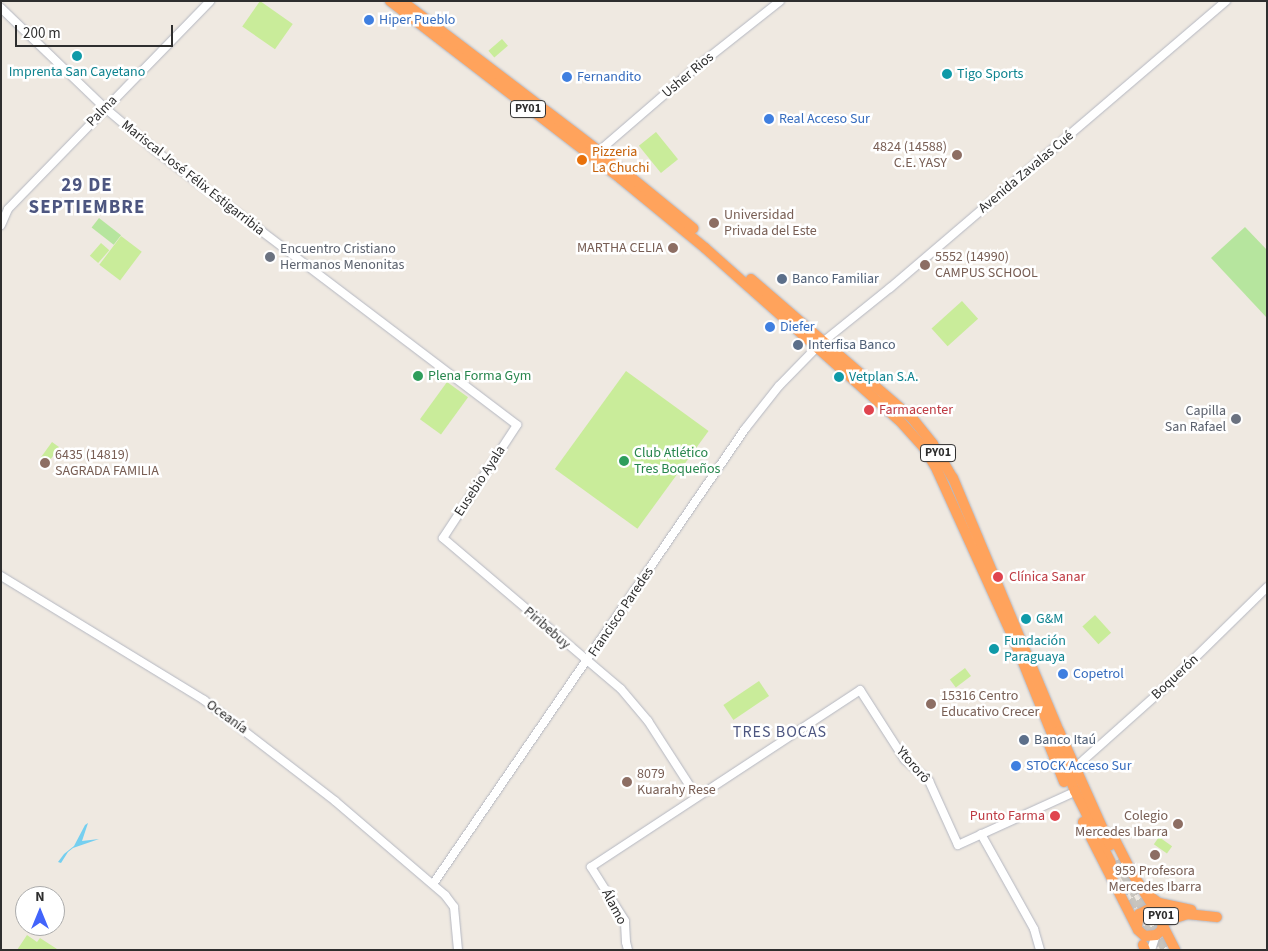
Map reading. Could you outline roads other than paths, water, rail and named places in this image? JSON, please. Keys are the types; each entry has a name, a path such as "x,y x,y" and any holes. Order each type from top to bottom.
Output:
{"highway":[{"name":"PY01","path":"390,1 667,216 821,344 912,418 933,444 953,478 1114,861 1076,791 1014,640 937,470 924,448 899,420 821,344 671,210 599,151 402,1"},
{"path":"1005,599 1016,613 1080,764 1116,841 1142,890 1160,918 1175,950"},
{"path":"1014,640 1024,686 1070,794 1109,875 1139,930"},
{"path":"1142,890 1159,903 1191,910 1173,909 1160,918"},
{"name":"PY01","path":"1147,910 1160,918 1156,935 1148,936 1139,930 1140,914 1147,910"},
{"path":"1160,918 1187,914 1217,917"},
{"path":"1168,938 1170,927 1180,916"}],"street":[{"name":"Palma","path":"1,225 4,212 210,1"},
{"name":"Usher Rios","path":"599,151 693,70 780,1"},
{"name":"Avenida Zavalas Cué","path":"821,344 890,288 1226,1"},
{"name":"Mariscal José Félix Estigarribia","path":"1,8 104,108 156,151 517,425"},
{"name":"Francisco Paredes","path":"433,884 745,429 779,386 821,344"},
{"name":"Eusebio Ayala","path":"443,538 517,425"},
{"name":"Piribebuy","path":"443,538 586,662 621,689 648,721 697,797"},
{"name":"Oceanía","path":"1,576 204,700 271,750 433,884 454,907 458,950"},
{"name":"Boquerón","path":"1080,764 1162,690 1267,587"},
{"name":"Ytororô","path":"697,797 860,690 905,760 929,781 958,845 982,834"},
{"path":"1040,950 1030,921 982,834 1070,794"},
{"name":"Álamo","path":"628,950 625,921 591,867 697,797"},
{"path":"1139,930 1146,949"},
{"path":"1146,949 1156,935"}],"water":[{"path":"88,823 82,841 99,839 73,848 61,863 58,862 64,854 74,846 85,825"}],"tunnel":[{"path":"1117,860 1166,950"},
{"path":"1123,886 1157,950"}],"place":[{"name":"Hiper Pueblo","path":"369,20"},
{"name":"Imprenta San Cayetano","path":"77,56"},
{"name":"Tigo Sports","path":"947,74"},
{"name":"Fernandito","path":"567,77"},
{"name":"Real Acceso Sur","path":"769,119"},
{"name":"4824 (14588) C.E. YASY","path":"957,155"},
{"name":"Pizzeria La Chuchi","path":"582,160"},
{"name":"Universidad Privada del Este","path":"714,223"},
{"name":"MARTHA CELIA","path":"673,248"},
{"name":"Encuentro Cristiano Hermanos Menonitas","path":"270,257"},
{"name":"5552 (14990) CAMPUS SCHOOL","path":"925,265"},
{"name":"Banco Familiar","path":"782,279"},
{"name":"Diefer","path":"770,327"},
{"name":"Interfisa Banco","path":"798,345"},
{"name":"Plena Forma Gym","path":"418,376"},
{"name":"Vetplan S.A.","path":"839,377"},
{"name":"Farmacenter","path":"869,410"},
{"name":"Capilla San Rafael","path":"1236,419"},
{"name":"Club Atlético Tres Boqueños","path":"624,461"},
{"name":"6435 (14819) SAGRADA FAMILIA","path":"45,463"},
{"name":"Clínica Sanar","path":"998,577"},
{"name":"G&M","path":"1026,619"},
{"name":"Fundación Paraguaya","path":"994,649"},
{"name":"Copetrol","path":"1063,674"},
{"name":"15316 Centro Educativo Crecer","path":"931,704"},
{"name":"Banco Itaú","path":"1024,740"},
{"name":"STOCK Acceso Sur","path":"1016,766"},
{"name":"8079 Kuarahy Rese","path":"627,782"},
{"name":"Punto Farma","path":"1055,816"},
{"name":"Colegio Mercedes Ibarra","path":"1178,824"},
{"name":"959 Profesora Mercedes Ibarra","path":"1155,855"}],"district":[{"name":"29 DE SEPTIEMBRE","path":"87,197"},
{"name":"TRES BOCAS","path":"780,732"}]}
